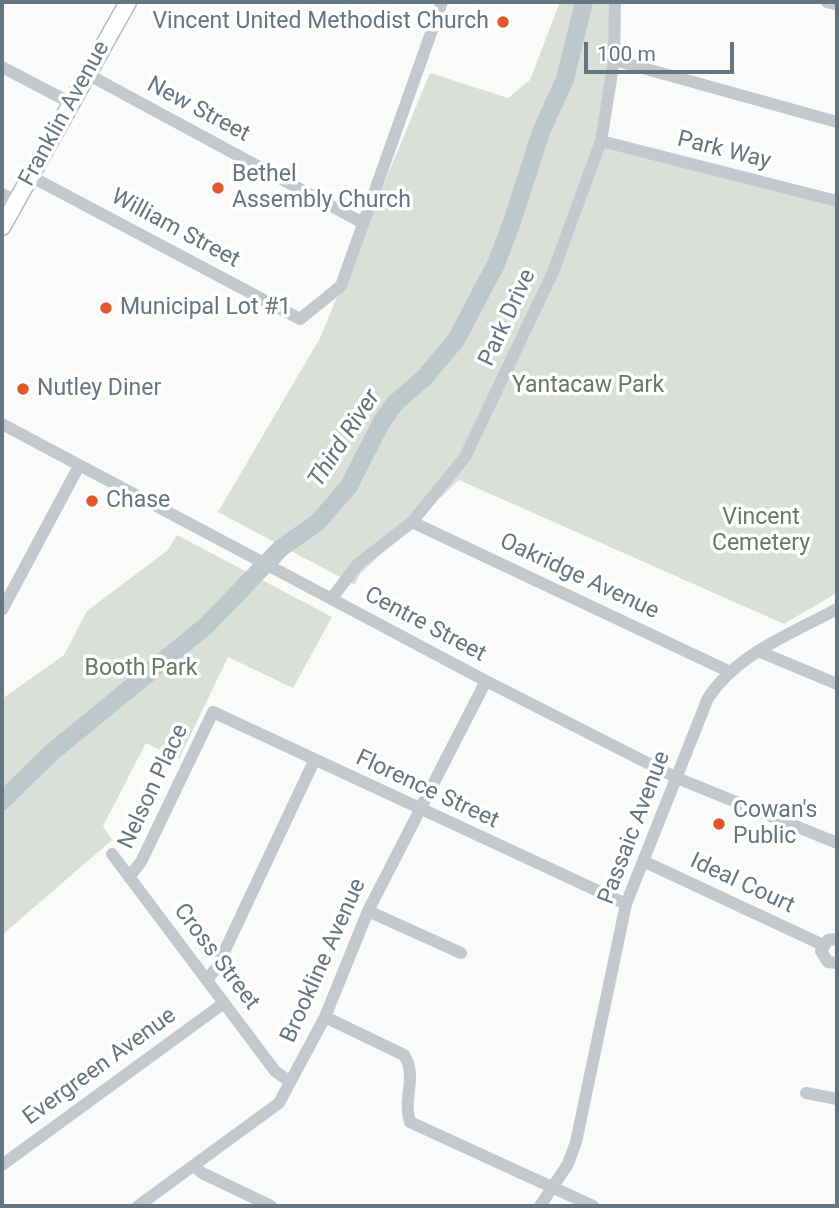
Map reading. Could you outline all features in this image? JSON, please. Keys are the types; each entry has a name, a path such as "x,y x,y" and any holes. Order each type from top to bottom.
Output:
{"main road":[{"name":"Franklin Avenue","path":"2,227 9,197 30,176 128,2"}],"street":[{"path":"363,223 442,2"},
{"name":"Park Drive","path":"331,599 358,564 412,522 465,457 553,272 601,141 614,60 615,2"},
{"path":"827,2 837,4"},
{"path":"614,60 837,122"},
{"path":"2,66 71,103"},
{"name":"New Street","path":"88,74 363,223"},
{"name":"Park Way","path":"601,141 837,201"},
{"name":"William Street","path":"30,176 300,319 341,285 363,223"},
{"name":"Centre Street","path":"2,424 486,681 677,778 837,843"},
{"path":"2,610 79,466"},
{"name":"Oakridge Avenue","path":"412,522 729,671"},
{"name":"Passaic Avenue","path":"540,1206 568,1164 576,1142 626,904 708,698 729,671 758,651 837,609"},
{"path":"758,651 837,684"},
{"name":"Brookline Avenue","path":"138,1206 275,1108 326,1017 368,911 486,681"},
{"name":"Florence Street","path":"212,712 626,904"},
{"name":"Nelson Place","path":"129,877 141,862 212,712"},
{"path":"207,980 217,967 314,761"},
{"name":"Cross Street","path":"112,854 275,1071 290,1082"},
{"name":"Ideal Court","path":"643,861 823,945 823,957 828,962 837,963"},
{"path":"368,911 461,953"},
{"path":"823,945 828,940 837,939"},
{"name":"Evergreen Avenue","path":"2,1165 224,1003"},
{"path":"326,1017 404,1055 411,1066 407,1113 410,1122 593,1206"},
{"path":"806,1093 837,1098"},
{"path":"194,1166 202,1173 271,1206"}],"green space":[{"path":"560,2 614,2 607,143 837,201 837,593 784,624 459,480 360,574 355,585 218,512 320,338 430,73 508,98 530,80"},
{"name":"Booth Park","path":"177,535 332,617 293,688 228,657 179,759 146,743 103,826 112,840 2,935 2,699 64,655 87,611 168,550"}],"waterway":[{"name":"Third River","path":"2,801 51,753 207,625 281,548 318,522 349,486 381,423 395,403 424,378 456,340 496,264 511,225 541,132 565,79 584,2"}],"place":[{"name":"Vincent United Methodist Church","path":"503,22"},
{"name":"Bethel Assembly Church","path":"218,188"},
{"name":"Municipal Lot #1","path":"106,308"},
{"name":"Nutley Diner","path":"23,389"},
{"name":"Chase","path":"92,501"},
{"name":"Cowan's Public","path":"719,824"}],"park label":[{"name":"Yantacaw Park","path":"588,386"},
{"name":"Vincent Cemetery","path":"761,531"}]}
